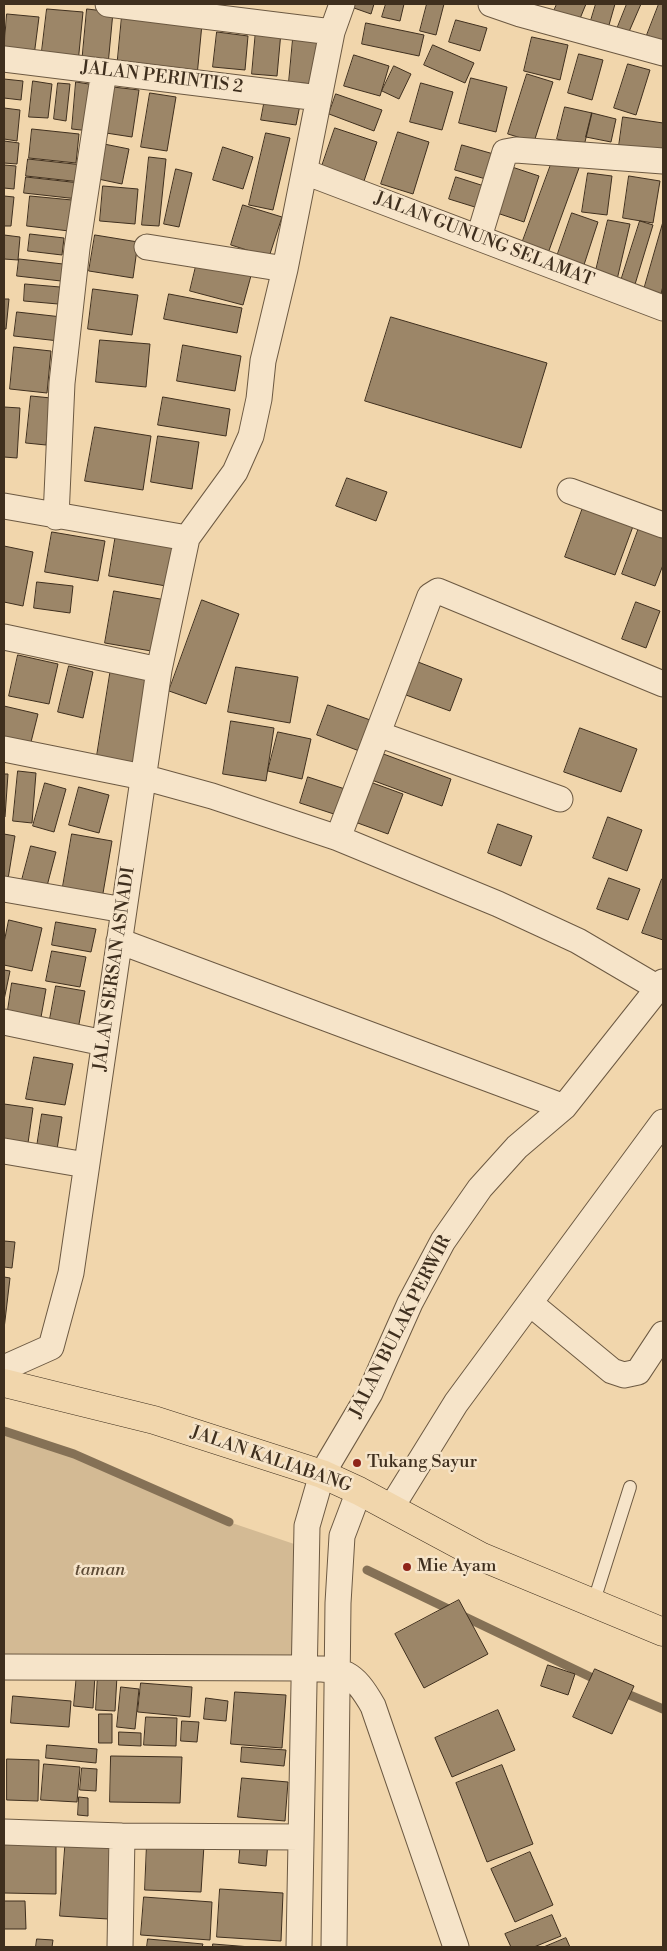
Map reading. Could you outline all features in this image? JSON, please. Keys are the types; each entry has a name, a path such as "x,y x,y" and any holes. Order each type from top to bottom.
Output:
{"main road":[{"name":"JALAN KALIABANG","path":"4,1383 154,1420 322,1474 359,1491 482,1558 663,1632"}],"street":[{"path":"108,4 332,32"},
{"path":"4,506 56,517 187,538 235,472 251,436 259,399 263,361 285,269 332,32 342,4"},
{"path":"491,4 520,14 663,54"},
{"name":"JALAN PERINTIS 2","path":"4,59 319,98"},
{"path":"56,517 63,373 77,248 104,71"},
{"path":"479,237 505,152 516,150 663,161"},
{"name":"JALAN GUNUNG SELAMAT","path":"305,172 479,237 626,296 663,308"},
{"path":"147,247 285,269"},
{"path":"570,491 663,524"},
{"name":"JALAN SERSAN ASNADI","path":"4,1368 51,1347 71,1273 159,670 187,538"},
{"path":"338,838 430,596 438,591 663,684"},
{"path":"4,637 159,670"},
{"path":"378,734 560,799"},
{"path":"4,749 143,777 212,796 338,838 498,904 578,941 661,985"},
{"path":"4,889 124,910"},
{"path":"119,941 564,1107"},
{"name":"JALAN BULAK PERWIR","path":"299,1947 304,1600 307,1526 322,1474 370,1393 410,1302 443,1241 480,1188 517,1147 564,1107 661,985"},
{"path":"4,1022 104,1043"},
{"path":"391,1508 442,1424 663,1122"},
{"path":"4,1151 86,1165"},
{"path":"531,1304 612,1371 624,1375 638,1372 663,1334"},
{"path":"334,1947 338,1602 342,1536 359,1491"},
{"path":"4,1667 304,1668 338,1670 355,1679 373,1706 456,1947"},
{"path":"4,1832 122,1836 301,1838"},
{"path":"120,1947 122,1836"}],"lane":[{"path":"593,1604 630,1487"}],"green space":[{"name":"taman","path":"4,1431 74,1454 229,1522 303,1547 304,1668 4,1667"}],"building":[{"path":"355,4 374,4 371,14 354,8"},
{"path":"386,4 404,4 400,21 382,17"},
{"path":"427,4 444,4 436,35 420,31"},
{"path":"557,4 586,4 579,21 554,11"},
{"path":"596,4 615,4 607,32 589,27"},
{"path":"627,4 641,4 628,34 617,29"},
{"path":"659,4 663,4 663,42 647,35"},
{"path":"47,9 83,12 78,63 41,59"},
{"path":"87,9 113,12 108,65 82,63"},
{"path":"7,14 39,17 34,56 4,52"},
{"path":"122,16 202,24 197,76 117,68"},
{"path":"456,20 487,28 480,51 449,42"},
{"path":"366,23 424,35 419,56 362,44"},
{"path":"256,30 281,32 277,76 252,74"},
{"path":"217,32 248,36 245,70 213,67"},
{"path":"532,37 568,45 560,80 524,71"},
{"path":"293,39 317,41 313,84 289,82"},
{"path":"433,45 474,63 465,83 424,65"},
{"path":"579,54 603,60 592,100 568,93"},
{"path":"354,55 389,66 380,96 344,86"},
{"path":"628,64 650,70 636,115 614,108"},
{"path":"394,66 411,74 399,99 382,91"},
{"path":"527,74 553,82 534,142 508,134"},
{"path":"471,78 507,87 496,132 459,123"},
{"path":"4,79 23,81 21,100 4,98"},
{"path":"33,81 52,84 48,118 29,117"},
{"path":"76,82 95,85 90,131 72,129"},
{"path":"58,83 70,84 66,121 54,119"},
{"path":"421,83 453,92 442,130 410,122"},
{"path":"113,87 139,90 132,137 106,133"},
{"path":"150,93 176,97 167,151 141,147"},
{"path":"336,94 382,110 374,131 329,114"},
{"path":"265,99 300,105 296,125 261,120"},
{"path":"565,107 592,113 584,146 557,139"},
{"path":"4,108 20,110 17,141 4,139"},
{"path":"592,113 616,119 611,142 586,137"},
{"path":"623,117 663,123 663,152 619,146"},
{"path":"335,128 377,142 363,184 321,169"},
{"path":"32,129 79,134 76,163 29,158"},
{"path":"398,132 429,142 413,194 381,184"},
{"path":"266,133 290,138 273,210 249,205"},
{"path":"4,141 19,143 17,164 4,163"},
{"path":"104,144 129,149 122,184 98,179"},
{"path":"462,145 497,155 489,180 455,170"},
{"path":"223,147 253,157 243,189 213,180"},
{"path":"149,157 166,159 159,226 142,225"},
{"path":"28,159 83,165 81,182 26,176"},
{"path":"553,159 579,168 547,256 521,246"},
{"path":"4,165 16,166 14,189 4,188"},
{"path":"509,166 539,176 524,222 494,212"},
{"path":"176,169 192,173 179,227 164,224"},
{"path":"588,173 612,176 607,215 582,212"},
{"path":"629,176 660,181 653,223 623,218"},
{"path":"26,177 80,183 78,199 24,193"},
{"path":"456,177 484,186 478,208 449,199"},
{"path":"103,186 138,189 135,224 100,221"},
{"path":"4,196 14,197 11,226 4,226"},
{"path":"30,196 72,200 69,231 27,226"},
{"path":"243,205 282,217 269,257 231,245"},
{"path":"572,213 598,222 581,274 554,265"},
{"path":"608,220 630,224 616,284 594,279"},
{"path":"640,221 653,225 633,291 619,287"},
{"path":"663,222 663,286 660,298 643,293"},
{"path":"30,234 64,238 62,255 28,251"},
{"path":"4,235 20,237 18,260 4,259"},
{"path":"95,235 138,242 133,278 89,271"},
{"path":"198,258 252,272 243,305 190,291"},
{"path":"19,259 63,264 61,281 17,276"},
{"path":"25,284 60,287 58,304 24,301"},
{"path":"93,289 138,295 132,335 88,329"},
{"path":"169,294 242,308 237,333 164,319"},
{"path":"4,299 9,299 6,329 4,329"},
{"path":"17,312 62,317 59,341 14,336"},
{"path":"391,317 547,363 521,448 365,401"},
{"path":"100,340 150,344 146,387 96,382"},
{"path":"183,345 241,356 235,391 177,381"},
{"path":"14,347 51,351 47,393 10,389"},
{"path":"31,396 51,398 46,445 26,443"},
{"path":"163,397 230,409 226,436 158,425"},
{"path":"4,407 20,408 17,458 4,457"},
{"path":"95,427 151,436 143,490 85,481"},
{"path":"158,436 199,442 192,489 151,482"},
{"path":"347,478 387,492 376,521 336,506"},
{"path":"585,502 635,521 615,575 565,557"},
{"path":"640,525 663,534 663,565 655,586 622,574"},
{"path":"52,532 105,541 98,581 45,572"},
{"path":"116,534 173,543 166,586 109,576"},
{"path":"4,546 33,552 23,606 4,602"},
{"path":"37,582 73,586 70,613 34,608"},
{"path":"114,591 166,600 157,652 105,643"},
{"path":"202,600 239,614 206,704 169,691"},
{"path":"636,602 660,611 646,648 622,639"},
{"path":"18,655 58,664 49,704 9,696"},
{"path":"418,662 462,679 450,711 406,695"},
{"path":"69,666 93,672 83,718 58,712"},
{"path":"236,667 298,677 290,723 228,712"},
{"path":"111,668 152,671 135,769 96,762"},
{"path":"328,705 373,721 362,752 317,735"},
{"path":"4,706 38,714 30,746 4,739"},
{"path":"231,721 274,728 266,781 223,774"},
{"path":"580,728 637,749 621,792 564,772"},
{"path":"278,732 311,739 302,779 268,771"},
{"path":"378,752 451,779 442,806 369,779"},
{"path":"18,771 36,773 32,823 13,821"},
{"path":"4,774 8,774 5,817 4,817"},
{"path":"308,777 348,790 340,816 300,803"},
{"path":"370,782 403,794 388,834 355,822"},
{"path":"45,783 66,789 54,832 33,826"},
{"path":"79,787 109,795 99,833 69,825"},
{"path":"608,817 642,830 627,871 593,858"},
{"path":"498,824 532,836 521,866 488,853"},
{"path":"4,834 15,836 8,879 4,878"},
{"path":"72,834 112,841 102,899 62,892"},
{"path":"31,846 56,852 47,886 22,880"},
{"path":"609,878 640,889 628,920 597,909"},
{"path":"663,879 663,940 642,933"},
{"path":"9,920 42,928 32,971 4,965 4,943"},
{"path":"56,922 96,929 91,952 52,945"},
{"path":"52,951 86,957 80,987 46,981"},
{"path":"4,970 10,971 4,1000"},
{"path":"12,983 46,989 40,1023 7,1017"},
{"path":"56,986 85,991 77,1035 48,1030"},
{"path":"34,1057 73,1064 65,1105 26,1099"},
{"path":"4,1104 33,1108 27,1150 4,1147"},
{"path":"42,1114 62,1117 56,1156 36,1153"},
{"path":"4,1241 15,1242 12,1268 4,1267"},
{"path":"4,1277 10,1278 4,1329"},
{"path":"459,1600 488,1654 424,1688 395,1634"},
{"path":"548,1665 575,1674 568,1695 541,1686"},
{"path":"595,1669 634,1686 612,1734 573,1717"},
{"path":"77,1673 95,1675 93,1708 74,1706"},
{"path":"98,1674 117,1676 115,1711 96,1710"},
{"path":"141,1683 192,1687 190,1717 138,1712"},
{"path":"121,1687 139,1689 135,1729 117,1727"},
{"path":"235,1692 286,1695 282,1748 231,1744"},
{"path":"13,1696 71,1701 69,1727 11,1723"},
{"path":"206,1698 228,1701 226,1721 204,1719"},
{"path":"498,1710 515,1750 452,1777 435,1738"},
{"path":"99,1714 112,1714 112,1743 99,1743"},
{"path":"146,1717 177,1718 176,1746 144,1745"},
{"path":"182,1721 199,1722 197,1742 181,1741"},
{"path":"119,1732 141,1733 141,1746 119,1745"},
{"path":"47,1745 97,1749 96,1763 46,1758"},
{"path":"242,1747 286,1750 284,1766 241,1762"},
{"path":"111,1756 182,1757 180,1803 110,1802"},
{"path":"7,1759 39,1760 38,1801 7,1800"},
{"path":"44,1764 80,1767 77,1802 41,1800"},
{"path":"502,1765 533,1844 487,1862 456,1783"},
{"path":"82,1768 97,1769 96,1791 80,1790"},
{"path":"242,1778 288,1782 285,1821 238,1817"},
{"path":"79,1797 88,1798 88,1816 78,1815"},
{"path":"66,1835 113,1839 108,1919 60,1916"},
{"path":"4,1837 56,1837 56,1894 4,1893"},
{"path":"241,1839 268,1842 266,1866 239,1863"},
{"path":"147,1843 204,1845 201,1892 145,1890"},
{"path":"530,1852 553,1905 515,1922 491,1869"},
{"path":"220,1889 283,1893 281,1941 217,1937"},
{"path":"144,1897 212,1902 210,1940 141,1935"},
{"path":"4,1901 25,1901 26,1929 4,1929"},
{"path":"552,1915 561,1936 534,1947 511,1947 505,1934"},
{"path":"566,1938 570,1947 544,1947"},
{"path":"37,1939 53,1940 52,1947 36,1947"},
{"path":"148,1939 203,1944 202,1947 147,1947"},
{"path":"213,1944 251,1947 213,1947"}],"waterway":[{"path":"4,1431 74,1454 229,1522"},
{"path":"367,1570 601,1682"},
{"path":"620,1691 663,1709"}],"place":[{"name":"Tukang Sayur","path":"357,1463"},
{"name":"Mie Ayam","path":"407,1567"}]}
